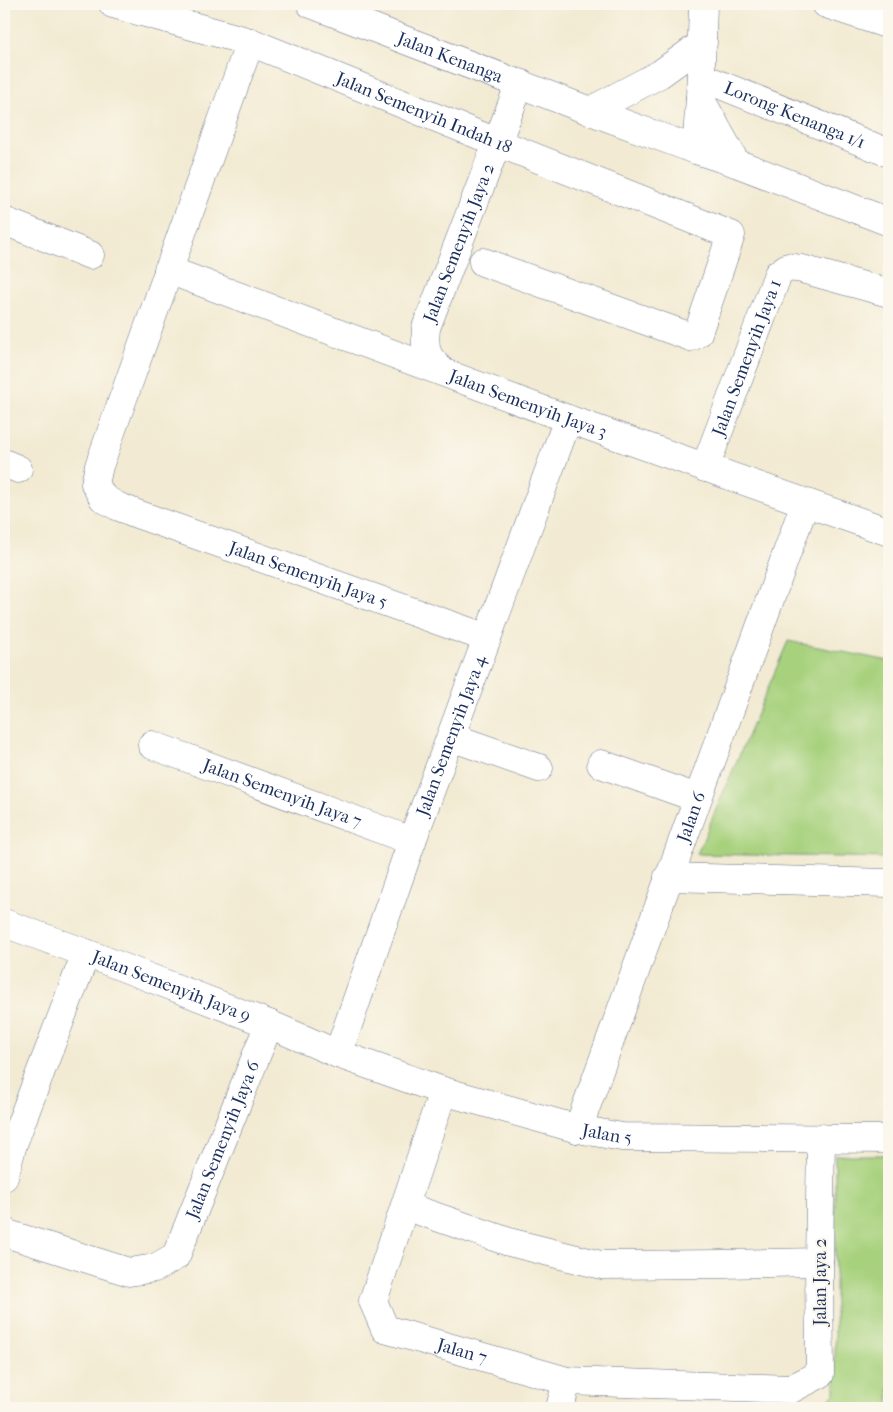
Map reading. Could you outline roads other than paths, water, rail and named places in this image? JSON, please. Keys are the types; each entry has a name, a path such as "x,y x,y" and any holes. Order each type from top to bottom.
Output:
{"street":[{"name":"Jalan Semenyih Indah 18","path":"113,4 250,42 731,235 698,333 691,337 483,262"},
{"name":"Jalan Kenanga","path":"311,4 590,111 736,163 889,222"},
{"path":"696,150 701,88 704,4"},
{"path":"826,4 889,25"},
{"name":"Jalan Semenyih Jaya 5","path":"250,42 99,466 95,484 103,498 128,510 487,638"},
{"path":"590,111 660,74 703,43"},
{"name":"Jalan Semenyih Jaya 2","path":"442,371 430,360 427,353 425,346 426,328 520,83"},
{"path":"701,88 736,163"},
{"name":"Lorong Kenanga 1/1","path":"701,88 889,153"},
{"path":"4,220 90,255"},
{"name":"Jalan Semenyih Jaya 1","path":"705,468 778,274 788,267 802,269 889,293"},
{"name":"Jalan Semenyih Jaya 3","path":"168,270 442,371 568,420 889,532"},
{"name":"Jalan Semenyih Jaya 4","path":"338,1054 412,841 568,420"},
{"name":"Jalan 6","path":"578,1129 805,503"},
{"path":"451,737 539,768"},
{"name":"Jalan Semenyih Jaya 7","path":"152,745 412,841"},
{"path":"601,764 697,798"},
{"path":"668,877 889,883"},
{"name":"Jalan Semenyih Jaya 9","path":"4,923 270,1024 338,1054"},
{"path":"4,1177 8,1142 86,953"},
{"name":"Jalan Semenyih Jaya 6","path":"4,1231 5,1233 129,1272 155,1268 176,1256 270,1024"},
{"name":"Jalan 5","path":"338,1054 443,1091 578,1129 622,1137 889,1139"},
{"name":"Jalan 7","path":"443,1091 373,1301 384,1329 567,1381 792,1399"},
{"name":"Jalan Jaya 2","path":"792,1399 820,1374 821,1138"},
{"path":"404,1206 509,1242 601,1265 819,1262"},
{"path":"560,1408 567,1381"}]}
